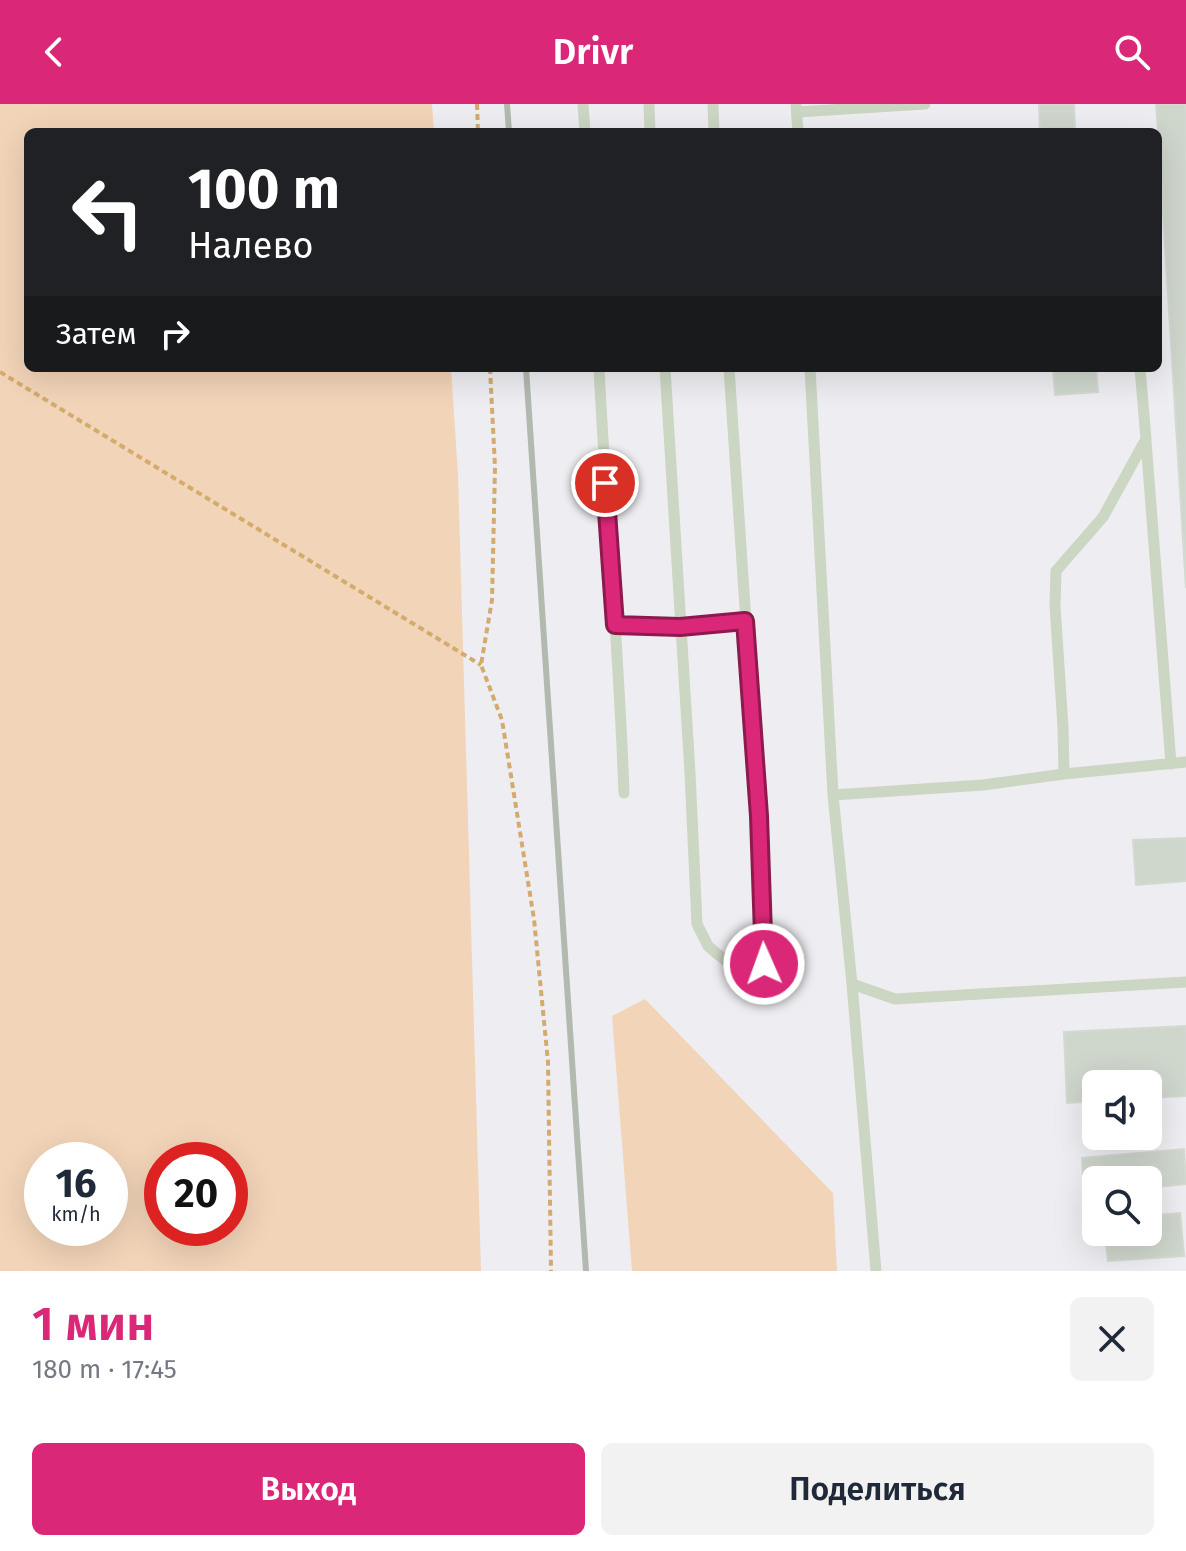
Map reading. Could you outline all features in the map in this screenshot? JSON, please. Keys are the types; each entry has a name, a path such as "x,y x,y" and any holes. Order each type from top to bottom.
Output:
{"lane":[{"path":"583,104 585,128"},
{"path":"649,104 650,128"},
{"path":"713,104 714,128"},
{"path":"798,128 797,108 925,104"},
{"path":"599,372 621,700 624,793"},
{"path":"665,372 697,924 708,946 765,994 759,816 729,372"},
{"path":"810,372 833,795 876,1271"},
{"path":"1140,372 1171,764"},
{"path":"1064,774 1056,571 1103,517 1146,439"},
{"path":"615,625 680,627 745,621"},
{"path":"833,795 983,785 1186,762"},
{"path":"852,984 895,999 1186,982"}],"path":[{"path":"477,104 478,128"},
{"path":"0,372 481,665"},
{"path":"490,372 495,467 492,600 481,665 502,720 534,919 548,1062 551,1271"}],"shaded area":[{"path":"0,104 432,104 434,128 24,128 24,372 451,372 458,475 481,1271 0,1271"},
{"path":"645,999 833,1193 837,1271 632,1271 612,1016"}],"building":[{"path":"1039,104 1074,104 1075,128 1040,128"},
{"path":"1156,104 1186,104 1186,588 1162,197 1162,128 1158,128"},
{"path":"1053,372 1096,372 1098,392 1055,395"},
{"path":"1186,838 1186,881 1136,885 1133,840"},
{"path":"1186,1026 1186,1096 1162,1097 1162,1070 1082,1070 1082,1102 1067,1103 1064,1032"},
{"path":"1184,1149 1186,1184 1162,1187 1162,1166 1082,1166 1082,1158"},
{"path":"1180,1213 1184,1256 1108,1261 1106,1246 1162,1246 1162,1215"}],"railway":[{"path":"507,104 509,128"},
{"path":"526,372 586,1271"}],"route":[{"path":"605,483 615,625 680,627 745,621 759,816 764,964"}]}
